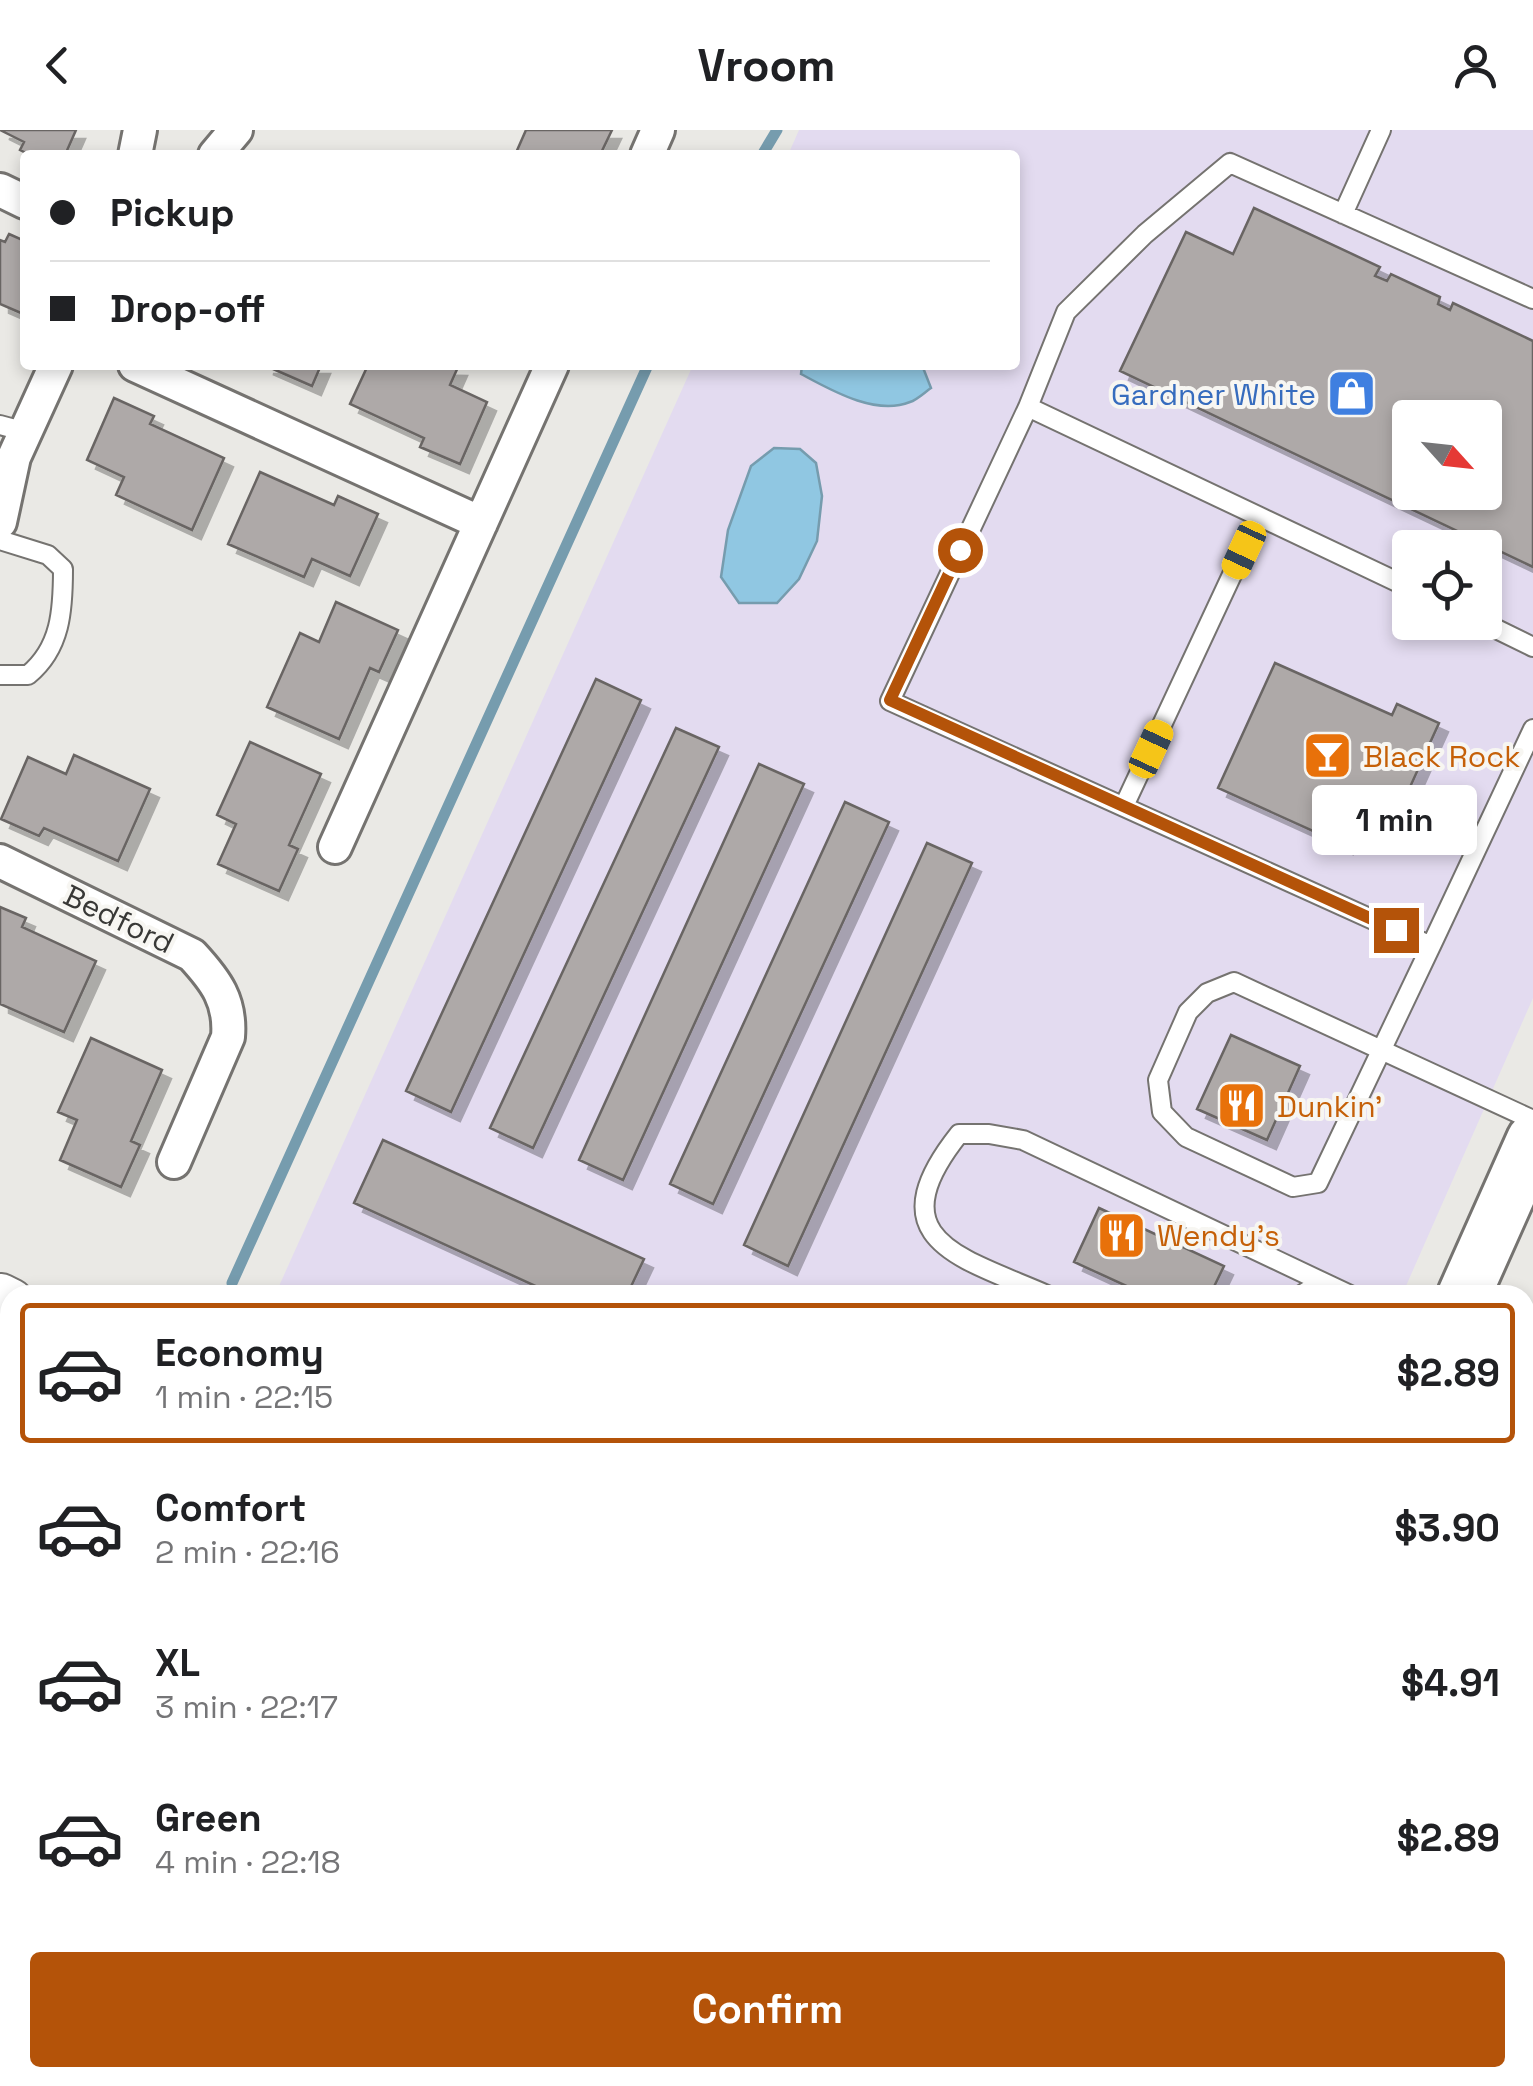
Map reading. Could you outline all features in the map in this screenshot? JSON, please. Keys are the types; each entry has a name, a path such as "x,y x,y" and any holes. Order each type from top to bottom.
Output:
{"main road":[{"path":"1468,1285 1533,1140"}],"street":[{"path":"219,150 236,130"},
{"path":"0,522 14,457 13,428 53,370"},
{"path":"145,370 481,523"},
{"path":"335,847 550,370"},
{"name":"Bedford","path":"0,861 192,955 212,976 225,998 230,1016 228,1038 174,1162"}],"lane":[{"path":"1343,214 1381,130"},
{"path":"1431,946 890,700 1028,407 1066,312 1145,234 1230,163 1533,299"},
{"path":"1028,407 1392,580"},
{"path":"1124,806 1259,517"},
{"path":"0,540 48,555 63,570 62,611 46,660 28,676 0,675"},
{"path":"1502,632 1533,647"},
{"path":"1531,736 1380,1049 1318,1183 1293,1187 1186,1137 1162,1112 1158,1080 1188,1012 1208,993 1234,982 1380,1049 1533,1120"},
{"path":"1025,1285 954,1254 926,1226 923,1191 937,1162 959,1134 1023,1140 1328,1285"},
{"path":"1317,1285 1322,1282"}],"shaded area":[{"path":"799,130 1533,130 1533,998 1406,1285 279,1285 691,370 1020,370 1020,150 790,150"}],"water":[{"path":"801,370 924,370 931,388 913,401 882,406 839,394 801,374"},
{"path":"774,448 800,449 816,463 822,496 817,541 799,579 777,603 739,603 721,577 728,530 751,466"}],"building":[{"path":"0,130 76,130 67,150 20,150 24,142"},
{"path":"526,130 612,130 602,150 517,150"},
{"name":"Gardner White","path":"1254,208 1380,267 1375,276 1387,281 1391,274 1440,297 1438,304 1450,310 1453,303 1533,341 1533,567 1502,552 1502,530 1455,530 1413,510 1502,510 1502,400 1392,400 1392,500 1120,371 1186,232 1233,254"},
{"path":"9,234 20,239 20,313 0,304 0,240 5,242"},
{"path":"275,370 319,370 312,386"},
{"path":"366,370 457,370 450,385 487,402 460,464 420,447 424,438 350,404"},
{"path":"114,398 154,416 150,424 224,458 192,530 116,495 124,477 87,460"},
{"path":"260,472 334,505 338,496 378,514 350,576 312,559 304,577 228,544"},
{"path":"336,602 398,630 379,672 370,668 339,739 267,707 300,633 319,642"},
{"name":"Black Rock","path":"1275,663 1392,715 1397,704 1439,723 1396,818 1364,803 1344,845 1218,788"},
{"path":"596,679 641,700 451,1112 406,1091"},
{"path":"676,728 719,747 533,1148 490,1128"},
{"path":"250,742 321,774 289,845 298,849 279,891 218,864 236,824 217,815"},
{"path":"74,755 150,789 118,861 44,828 39,836 1,819 28,757 66,774"},
{"path":"759,764 804,784 623,1180 579,1160"},
{"path":"845,802 889,822 713,1204 670,1184"},
{"path":"927,843 972,863 788,1266 744,1245"},
{"path":"0,907 26,918 22,927 96,961 64,1032 0,1004"},
{"path":"1231,1035 1300,1066 1267,1140 1197,1109"},
{"path":"91,1038 162,1070 131,1141 140,1145 121,1187 60,1160 77,1120 58,1112"},
{"path":"383,1140 644,1259 632,1285 533,1285 354,1203"},
{"name":"Wendy's","path":"1099,1208 1224,1266 1215,1285 1124,1285 1074,1262"}],"waterway":[{"path":"765,150 777,130"},
{"path":"232,1283 646,370"}],"place":[{"name":"Gardner White","path":"1351,394"},
{"name":"Black Rock","path":"1328,756"},
{"name":"Dunkin'","path":"1242,1106"},
{"name":"Wendy's","path":"1122,1235"}],"route":[{"path":"960,550 890,700 1396,930"}]}
